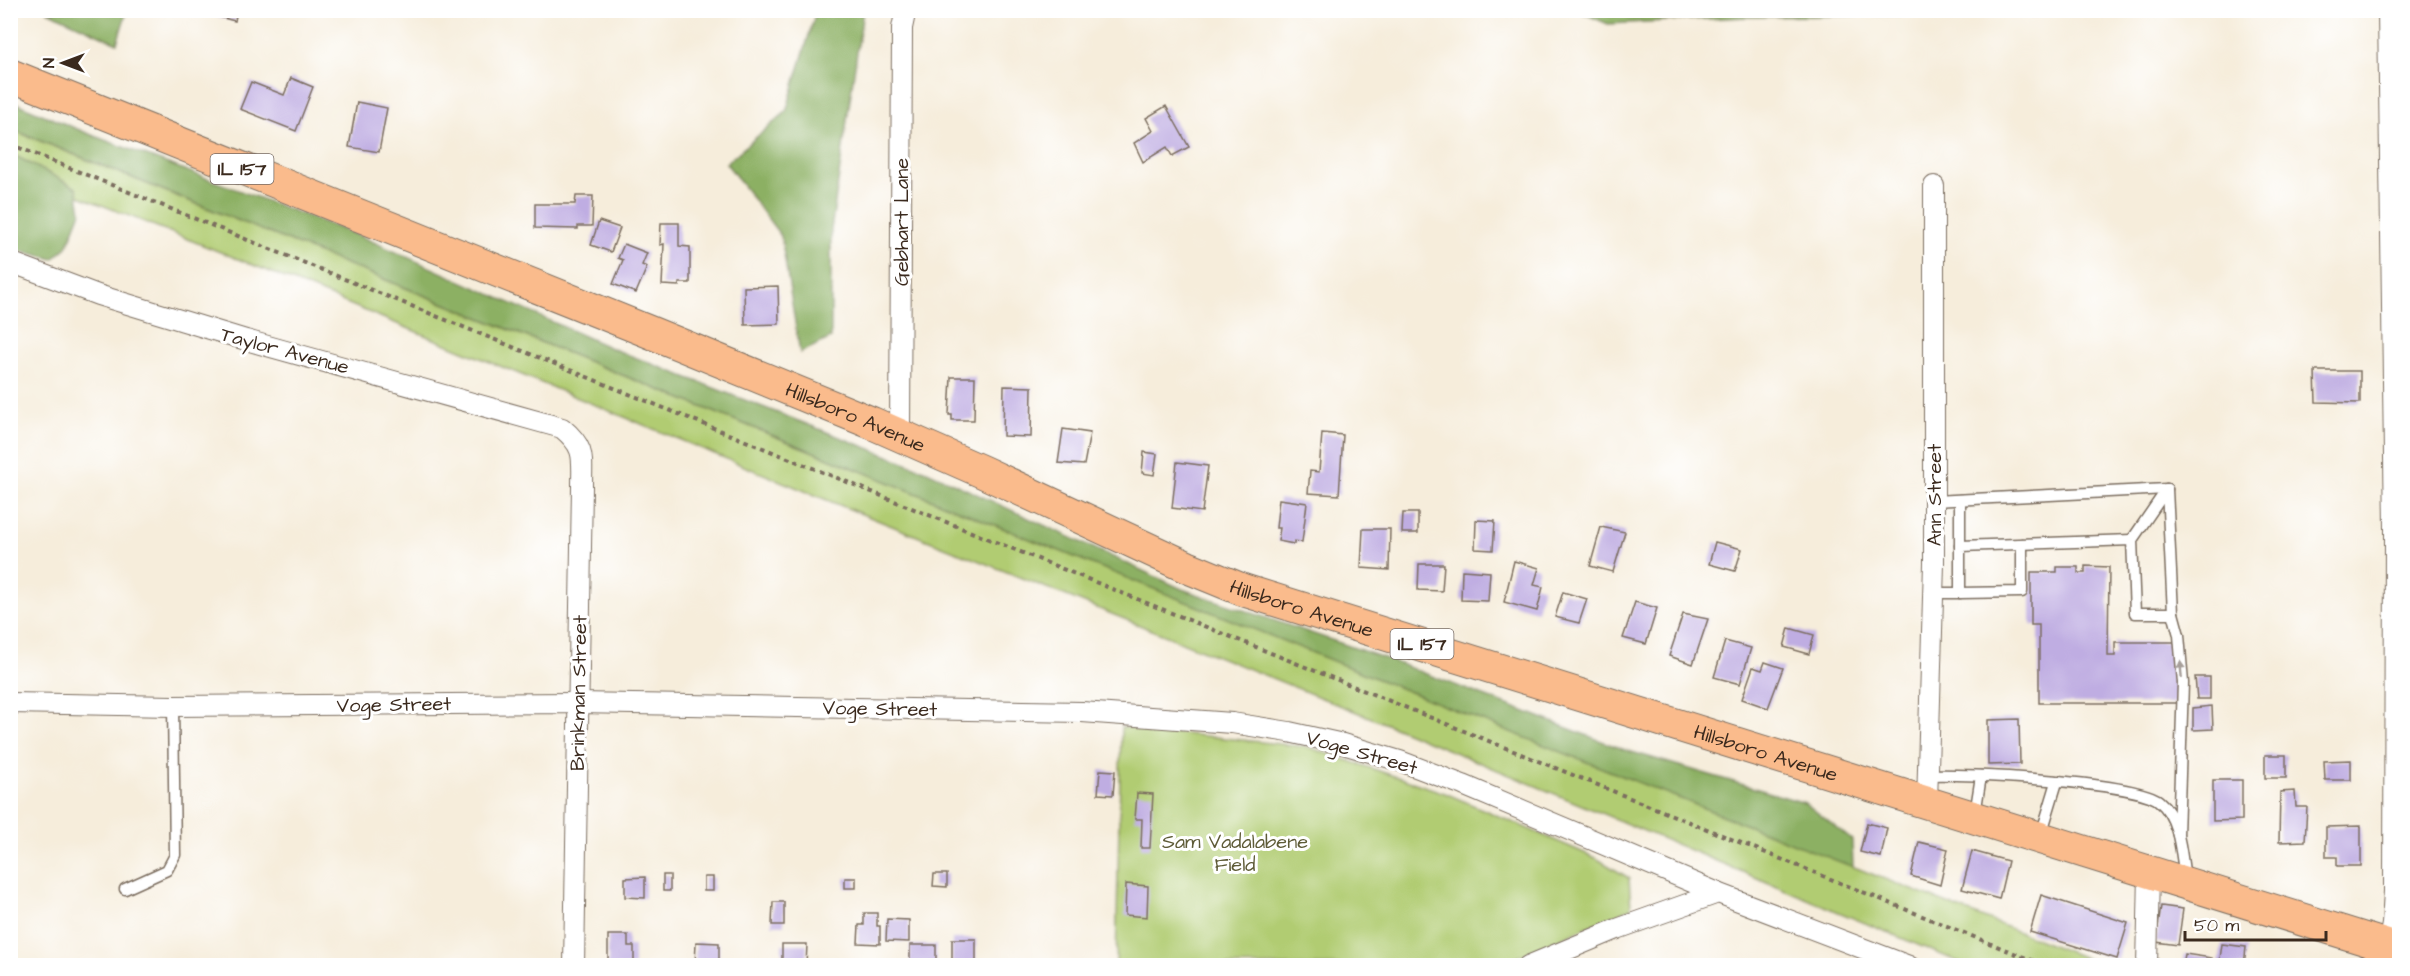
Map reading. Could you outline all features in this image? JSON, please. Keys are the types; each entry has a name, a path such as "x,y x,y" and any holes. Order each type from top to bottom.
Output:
{"main road":[{"name":"Hillsboro Avenue","path":"10,75 900,435 1187,567 1243,590 1928,789 1974,817 2394,948"}],"street":[{"name":"Gebhart Lane","path":"900,435 902,28 905,14 909,10"},
{"path":"2388,10 2395,220 2397,530 2397,703 2392,924 2394,948"},
{"name":"Ann Street","path":"1928,789 1934,501 1934,186"},
{"name":"Taylor Avenue","path":"10,262 98,295 246,340 562,428"},
{"name":"Brinkman Street","path":"562,428 578,442 582,460 574,966"},
{"name":"Voge Street","path":"10,703 173,706 578,703 1082,712 1232,723 1343,744 1400,762 1463,785 1718,893 1909,966"},
{"path":"2147,966 2149,873"},
{"path":"1528,966 1617,929 1718,893"}],"lane":[{"path":"1934,501 2167,489"},
{"path":"2167,489 2132,540 2135,613 2173,613"},
{"path":"2167,489 2173,613 2178,635 2183,683 2178,835 2186,885"},
{"path":"1960,500 1960,593"},
{"path":"1960,546 2132,540"},
{"path":"1932,593 2022,592 2022,544"},
{"path":"125,890 167,870 174,855 173,706"},
{"path":"1974,817 1981,776"},
{"path":"1928,789 1981,776 2107,787 2159,800 2170,815 2178,835"},
{"path":"2040,838 2057,782"}],"path":[{"path":"10,144 2046,966"}],"green space":[{"path":"127,10 117,43 47,11"},
{"path":"816,11 863,11 831,230 831,338 800,353 781,236 726,163 786,112"},
{"path":"1578,11 2023,11 1746,17 1608,24"},
{"path":"11,101 94,136 360,236 611,348 927,471 1182,589 1387,659 1625,750 1805,803 1852,840 1853,867 1450,708 11,129"},
{"path":"10,129 1450,708 2103,965 1966,965 1394,727 11,169"},
{"path":"10,153 77,188 81,212 67,247 53,259 11,248"},
{"name":"Sam Vadalabene Field","path":"1121,727 1308,747 1445,793 1596,858 1629,878 1631,908 1499,965 1116,966"}],"building":[{"path":"208,10 237,10 235,21 207,14"},
{"path":"291,78 313,87 296,131 240,109 251,82 284,95"},
{"path":"357,102 387,108 379,152 349,147"},
{"path":"1166,106 1189,147 1172,156 1167,147 1143,162 1134,143 1153,131 1146,118"},
{"path":"576,196 593,196 592,226 578,226 578,229 535,228 535,204 575,204"},
{"path":"599,221 620,228 611,252 591,245"},
{"path":"661,223 679,223 679,246 690,247 690,283 679,283 679,286 662,285 664,244 660,245"},
{"path":"624,244 647,253 642,265 647,267 636,293 613,284 623,260 618,258"},
{"path":"778,286 779,324 745,325 744,287"},
{"path":"2315,371 2360,371 2360,403 2316,402"},
{"path":"951,377 975,377 974,420 952,420 952,415 949,415"},
{"path":"1004,386 1032,387 1031,437 1003,436"},
{"path":"1063,429 1090,433 1084,465 1058,463"},
{"path":"1322,433 1343,435 1339,495 1308,493 1310,471 1319,472"},
{"path":"1144,452 1157,454 1154,475 1142,473"},
{"path":"1177,462 1208,466 1202,512 1172,508"},
{"path":"1279,499 1307,503 1302,542 1294,541 1294,544 1278,541 1280,528 1276,528"},
{"path":"1403,513 1418,513 1418,533 1402,533"},
{"path":"1476,520 1495,521 1493,550 1475,549"},
{"path":"1601,527 1625,532 1613,572 1590,566"},
{"path":"1363,529 1390,529 1389,570 1361,568"},
{"path":"1715,542 1742,549 1735,571 1709,564"},
{"path":"1514,561 1539,568 1534,585 1543,587 1537,611 1504,602"},
{"path":"1419,564 1444,564 1442,591 1418,590"},
{"path":"2085,566 2109,567 2108,656 2115,656 2115,642 2178,642 2178,703 2039,703 2039,625 2031,625 2031,572 2057,572 2057,567 2078,567 2078,573 2085,573"},
{"path":"1462,570 1490,572 1488,601 1461,600"},
{"path":"1563,592 1587,599 1579,623 1555,617"},
{"path":"1635,602 1657,608 1646,644 1623,638"},
{"path":"1683,614 1708,619 1693,664 1669,656"},
{"path":"1789,628 1814,635 1809,654 1784,647"},
{"path":"1725,641 1751,648 1740,684 1714,677"},
{"path":"1765,662 1783,668 1768,708 1742,699 1753,667 1762,670"},
{"path":"2195,677 2210,677 2210,699 2197,699"},
{"path":"2212,706 2213,729 2193,730 2193,708"},
{"path":"2019,719 2020,764 1988,765 1988,720"},
{"path":"2265,755 2286,755 2286,778 2265,778"},
{"path":"2351,760 2351,780 2325,780 2324,761"},
{"path":"1100,770 1115,771 1113,795 1098,794"},
{"path":"2213,780 2242,780 2242,820 2213,821"},
{"path":"2295,791 2296,807 2307,807 2305,841 2279,842 2280,792"},
{"path":"1137,793 1153,794 1150,848 1141,848 1142,819 1135,819"},
{"path":"1867,823 1887,828 1881,857 1860,852"},
{"path":"2361,826 2361,866 2337,866 2337,857 2326,857 2326,827"},
{"path":"1919,842 1948,849 1940,885 1911,876"},
{"path":"1972,851 2008,861 1999,899 1962,889"},
{"path":"934,874 947,874 947,887 933,886"},
{"path":"663,875 670,875 670,891 663,891"},
{"path":"645,877 645,898 625,897 625,878"},
{"path":"704,877 713,877 713,891 704,891"},
{"path":"845,878 856,878 856,888 845,888"},
{"path":"1126,884 1148,886 1147,917 1125,915"},
{"path":"2041,895 2128,923 2117,959 2030,932"},
{"path":"773,902 784,902 784,925 772,925"},
{"path":"2161,906 2183,909 2178,945 2156,942"},
{"path":"864,913 877,913 880,944 858,943 859,925 864,925"},
{"path":"887,919 909,920 909,942 886,941"},
{"path":"608,935 628,935 628,946 634,946 634,966 608,966"},
{"path":"952,939 976,939 976,966 952,966"},
{"path":"696,942 719,943 719,966 695,966"},
{"path":"782,944 807,944 806,966 782,966"},
{"path":"2222,944 2246,947 2244,966 2219,966"},
{"path":"910,945 936,945 936,966 910,966"},
{"path":"2185,954 2212,958 2210,966 2183,966"}]}
